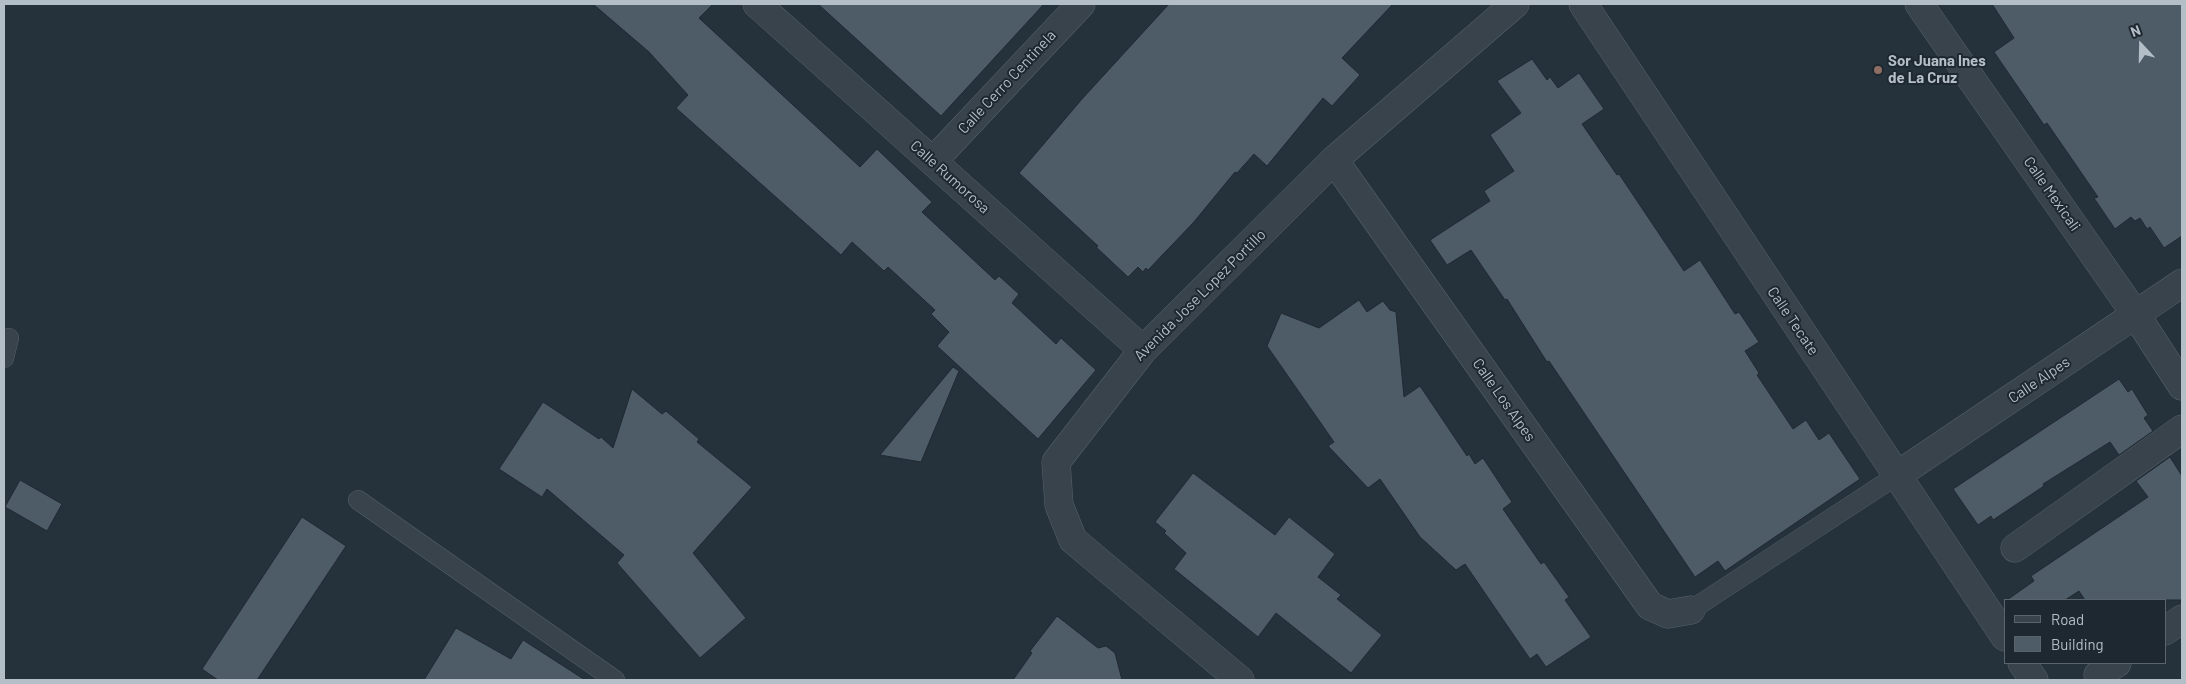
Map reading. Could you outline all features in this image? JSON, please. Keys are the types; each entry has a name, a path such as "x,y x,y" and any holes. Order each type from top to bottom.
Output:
{"street":[{"name":"Calle Rumorosa","path":"757,4 1143,350"},
{"name":"Calle Cerro Centinela","path":"933,161 1081,4"},
{"name":"Avenida Jose Lopez Portillo","path":"1240,680 1073,540 1059,506 1056,462 1143,350 1334,160 1515,4"},
{"name":"Calle Tecate","path":"1583,4 2004,636"},
{"name":"Calle Mexicali","path":"1919,4 2136,315 2182,386"},
{"name":"Calle Los Alpes","path":"1334,160 1650,606 1668,614 1691,610"},
{"name":"Calle Alpes","path":"1896,476 2182,283"},
{"path":"2015,548 2182,429"},
{"path":"2166,630 2182,619"},
{"path":"2023,664 2034,680"}],"lane":[{"path":"4,358 9,338"},
{"path":"1691,610 1896,476"},
{"path":"358,500 615,680"}],"building":[{"path":"593,4 713,4 699,18 860,167 877,149 932,202 922,212 995,280 999,276 1019,294 1012,303 1056,344 1061,338 1096,370 1038,439 937,346 949,332 931,314 935,310 888,267 884,271 852,242 841,255 676,108 688,95 649,52"},
{"path":"818,4 1044,4 941,116"},
{"path":"1169,4 1393,4 1342,58 1360,75 1332,106 1323,98 1267,166 1254,154 1237,173 1235,172 1193,223 1148,270 1146,268 1143,272 1138,267 1128,277 1096,247 1098,246 1019,173 1082,99"},
{"path":"1992,4 2182,4 2182,236 2164,248 2150,227 2147,229 2140,218 2135,221 2131,217 2115,229 2094,198 2098,197 2047,123 2044,125 1994,52 2014,38"},
{"path":"1532,59 1547,80 1550,77 1558,88 1579,73 1604,109 1582,124 1617,175 1619,174 1684,271 1700,260 1735,314 1739,312 1759,342 1745,351 1759,373 1757,375 1793,429 1806,420 1819,440 1829,433 1860,479 1725,571 1718,561 1695,577 1549,361 1547,362 1507,299 1505,300 1471,250 1447,265 1430,240 1490,201 1484,191 1514,171 1490,135 1521,113 1497,81"},
{"path":"1359,300 1367,312 1383,301 1390,310 1396,312 1404,397 1420,386 1467,456 1469,454 1475,464 1483,458 1512,502 1503,509 1541,564 1544,562 1569,597 1565,600 1591,637 1546,667 1537,654 1530,659 1465,564 1456,570 1420,537 1380,479 1368,488 1328,446 1334,442 1267,346 1281,313 1319,328"},
{"path":"953,367 959,371 921,462 880,455"},
{"path":"2119,379 2128,392 2132,389 2148,415 2144,418 2153,431 2119,455 2110,442 2043,484 2044,486 1993,520 1991,516 1978,525 1953,489"},
{"path":"632,389 662,414 666,411 699,439 697,442 752,487 693,553 746,618 700,658 617,563 624,555 547,489 542,497 499,469 543,402 599,439 601,437 613,448"},
{"path":"2170,457 2182,476 2182,600 2084,599 2079,591 2067,599 2008,599 2034,581 2031,576 2148,497 2136,481"},
{"path":"1193,473 1275,535 1289,517 1335,554 1318,577 1341,595 1337,599 1382,635 1351,673 1276,613 1258,637 1174,569 1186,553 1155,522"},
{"path":"20,480 62,504 47,531 5,507"},
{"path":"302,517 346,546 257,680 218,680 202,669"},
{"path":"1057,616 1098,648 1106,646 1115,653 1122,680 1013,680 1032,653 1030,651"},
{"path":"456,628 511,659 523,640 585,680 424,680"}],"place":[{"name":"Sor Juana Ines de La Cruz","path":"1878,70"}]}
